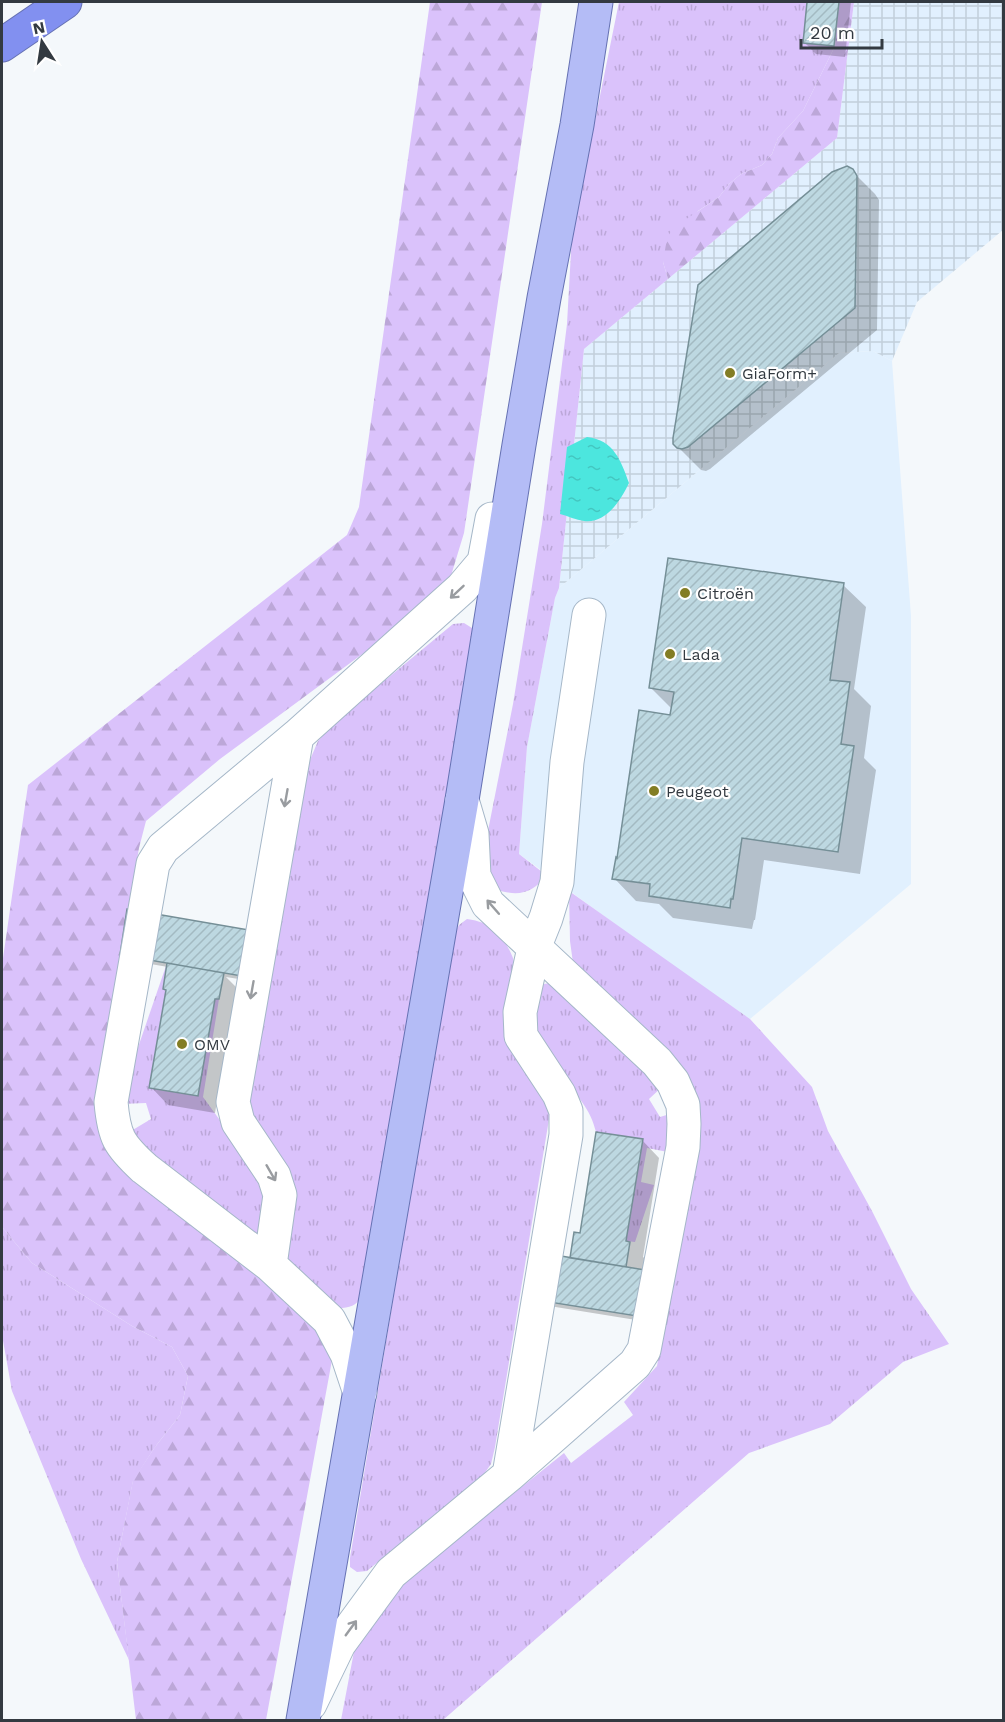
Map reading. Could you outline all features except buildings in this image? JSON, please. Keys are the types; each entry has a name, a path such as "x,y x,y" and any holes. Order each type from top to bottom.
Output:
{"highway":[{"path":"2,45 64,2"}],"main road":[{"path":"304,1718 462,800 544,298 577,125 596,2"}],"lane":[{"path":"360,1393 347,1354 329,1320 270,1265 144,1168 125,1150 113,1126 111,1102 153,864 163,848 297,736 462,588 484,562 498,482 519,446"},
{"path":"509,1475 566,1135 566,1111 560,1094 521,1036 520,1012 534,948 557,882 567,762 589,615"},
{"path":"270,1265 280,1195 274,1176 238,1122 233,1102 297,736"},
{"path":"304,1718 339,1644 391,1573 509,1475 635,1364 644,1350 683,1147 683,1105 673,1082 657,1062 488,904 474,876 472,834 462,800"}],"shaded area":[{"path":"854,2 1003,2 1003,230 917,302 892,361 873,351 839,353 559,588 584,349 837,138"},
{"path":"873,351 892,361 911,616 911,884 750,1019 519,854 527,747 555,598 559,588 839,353"}],"green space":[{"path":"430,2 542,2 464,533 450,579 422,610 220,759 146,821 139,848 96,1104 308,1313 332,1360 266,1720 136,1720 117,1562 133,1480 180,1415 188,1376 172,1347 132,1326 32,1263 2,1227 2,965 28,785 347,535 359,507"},
{"path":"619,2 839,2 835,46 803,111 778,138 772,154 762,165 741,174 719,197 698,211 663,262 668,279 584,349 559,588 555,598 527,747 519,854 546,875 530,890 510,893 495,889 485,862 486,841 513,704 542,524 567,324 572,234"},
{"path":"839,2 854,2 837,138 668,279 663,262 667,238 673,228 719,197 741,174 762,165 772,154 778,138 803,111 835,46"},
{"path":"464,623 472,628 475,636 362,1296 352,1306 338,1308 288,1266 248,1105 307,767 318,741 336,721 453,624"},
{"path":"569,891 750,1019 812,1087 828,1131 911,1289 949,1344 903,1362 830,1424 749,1453 443,1720 341,1720 356,1641 384,1598 564,1453 571,1463 633,1415 624,1402 657,1366 699,1120 573,963"},
{"path":"467,919 484,923 496,931 513,958 551,1107 495,1447 491,1464 484,1474 367,1571 357,1572 350,1567 350,1558 454,934 459,925"},
{"path":"167,963 163,989 166,990 149,1088 215,999 219,999 203,1097 265,1182 268,1190 257,1237 135,1140 131,1131 151,1119 146,1103 121,1104 122,1094"},
{"path":"549,983 663,1086 649,1099 660,1117 673,1113 668,1152 647,1148 641,1182 654,1185 635,1242 626,1241 643,1139 596,1132 591,1116 582,1102 540,1048 533,1033 530,1012 540,985"},
{"path":"2,1227 32,1263 132,1326 172,1347 188,1376 180,1415 155,1447 133,1481 117,1562 129,1660 81,1559 12,1391 2,1335"}],"water":[{"path":"587,437 604,442 610,447 623,467 629,483 612,510 592,521 560,514 567,447"}],"place":[{"name":"GiaForm+","path":"730,373"},
{"name":"Citroën","path":"685,593"},
{"name":"Lada","path":"670,654"},
{"name":"Peugeot","path":"654,791"},
{"name":"OMV","path":"182,1044"}]}
